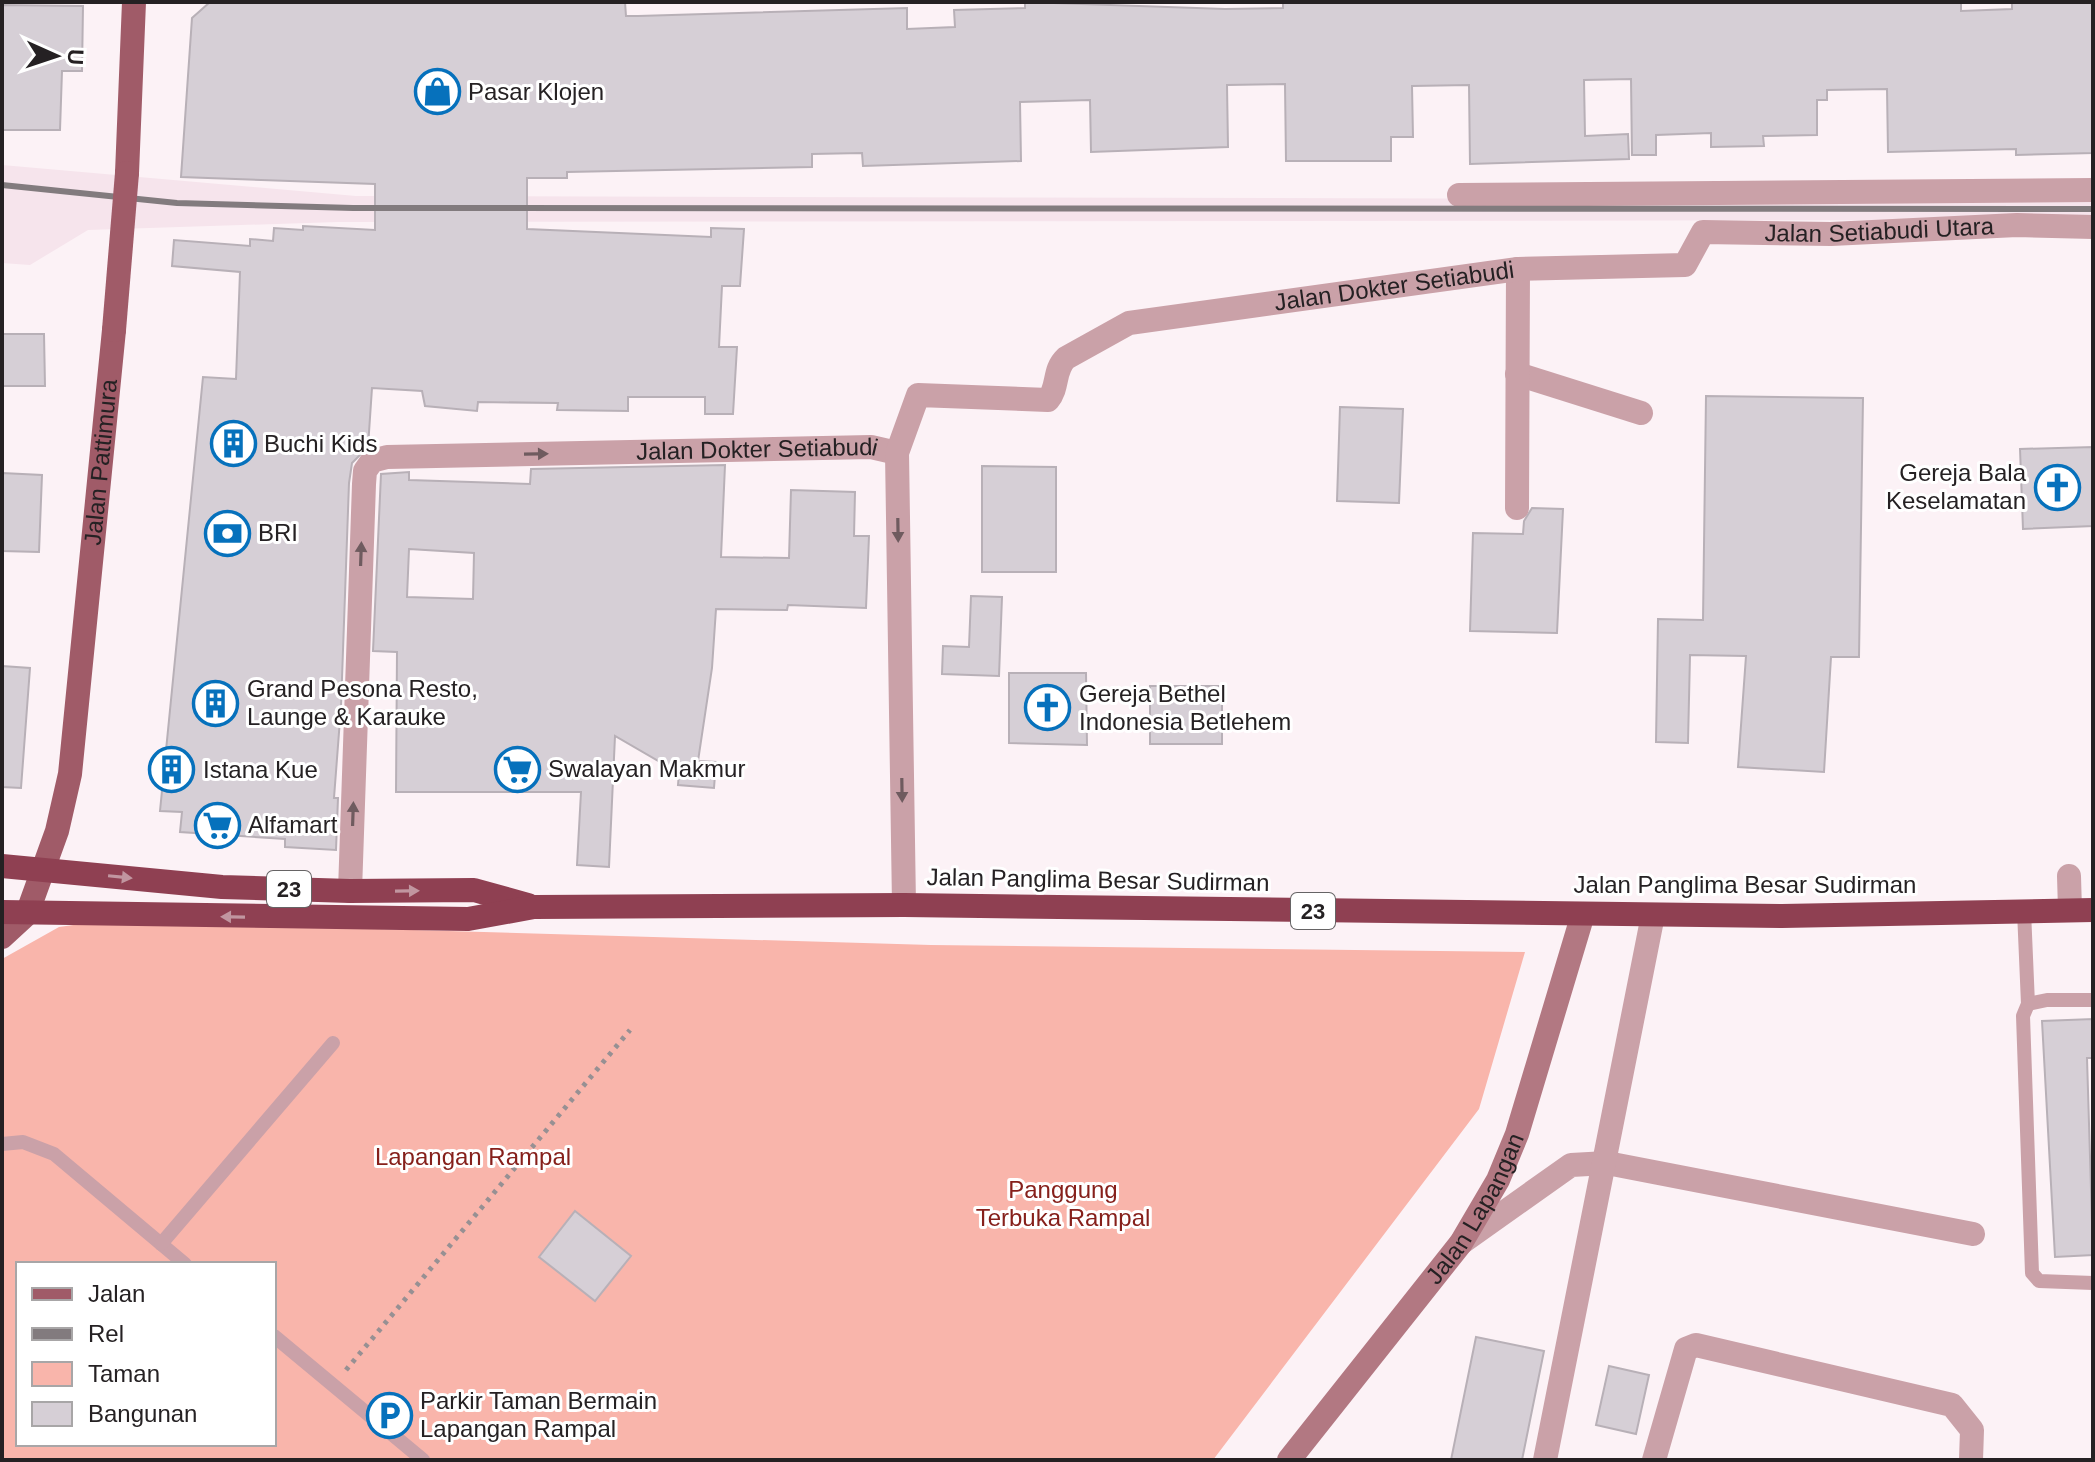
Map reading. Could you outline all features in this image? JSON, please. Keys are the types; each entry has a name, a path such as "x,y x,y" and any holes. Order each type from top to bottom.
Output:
{"highway":[{"name":"Jalan Panglima Besar Sudirman","path":"2,866 222,887 350,891 474,890 534,907"},
{"name":"Jalan Panglima Besar Sudirman","path":"2,912 468,919 534,907 904,905 1653,915 2082,910"}],"main road":[{"name":"Jalan Pattimura","path":"27,914 57,831 77,727 127,173 134,2"},
{"path":"2,937 27,914"}],"street":[{"path":"1459,195 2093,190"},
{"name":"Jalan Setiabudi Utara","path":"1685,265 1703,232 1831,234 2017,225 2093,227"},
{"name":"Jalan Dokter Setiabudi","path":"350,891 364,484 365,471 372,461 387,457 855,447 885,448 897,453 918,395 1048,400 1052,395 1058,365 1129,323 1518,269 1685,265"},
{"path":"1517,508 1518,269"},
{"path":"1517,374 1641,413"},
{"path":"897,453 904,905"},
{"path":"2069,876 2082,910"},
{"name":"Jalan Lapangan","path":"1289,1460 1461,1243 1498,1180 1517,1134 1583,914"},
{"path":"1552,1458 1653,915"},
{"path":"1461,1243 1571,1165 1607,1163 1973,1234"},
{"path":"1654,1460 1686,1349 1696,1345 1952,1405 1972,1430 1971,1460"}],"lane":[{"path":"2024,911 2028,1004 2023,1016 2032,1273 2039,1281 2093,1283"},
{"path":"2028,1004 2047,1000 2093,1000"},
{"path":"161,1244 333,1043"},
{"path":"2,1144 23,1142 54,1154 183,1262"},
{"path":"276,1338 423,1460"}],"path":[{"path":"333,1384 630,1030"}],"shaded area":[{"path":"2,165 356,196 2093,200 2093,220 338,222 88,230 30,265 2,263"}],"green space":[{"path":"102,921 931,945 1525,952 1479,1109 1213,1460 2,1460 2,959 59,927"}],"building":[{"path":"210,2 625,2 626,16 907,8 907,29 955,27 954,10 1025,8 1025,2 1225,9 1283,8 1283,2 1961,2 1961,11 2012,9 2012,2 2093,2 2093,153 2016,155 2016,149 1888,152 1887,89 1827,90 1827,100 1817,100 1817,135 1763,136 1764,146 1711,147 1711,133 1656,135 1656,155 1632,155 1631,79 1584,80 1585,136 1628,134 1629,159 1470,164 1469,85 1412,86 1413,137 1391,137 1391,161 1286,161 1285,84 1227,85 1228,147 1091,152 1090,100 1020,102 1021,161 863,166 862,153 812,154 812,167 567,172 567,178 527,178 527,229 711,237 711,228 744,229 740,286 722,286 719,347 737,347 733,414 705,414 705,397 628,397 628,411 557,410 558,403 478,402 477,411 425,406 422,391 372,388 368,447 352,463 349,483 341,706 334,798 338,798 336,850 285,847 285,839 180,832 182,812 160,811 203,377 236,379 240,272 172,266 174,240 250,246 250,239 273,241 274,228 303,230 303,226 375,230 375,184 181,177 192,18"},
{"path":"2,5 83,6 82,71 62,71 60,130 2,130"},
{"path":"2,334 44,334 45,386 2,386"},
{"path":"1706,396 1863,398 1859,657 1831,657 1824,772 1738,767 1746,656 1690,655 1688,743 1656,742 1658,619 1703,620"},
{"path":"1340,407 1403,409 1399,503 1337,501"},
{"name":"Gereja Bala Keselamatan","path":"2093,447 2093,526 2023,529 2020,449"},
{"path":"725,465 721,557 789,558 791,490 855,492 854,536 869,536 866,608 788,605 787,610 716,609 712,668 698,761 716,762 714,788 678,785 679,773 615,736 609,867 577,865 581,792 396,792 397,652 373,651 381,474 409,472 409,480 530,484 531,469","holes":["409,549 474,553 473,599 407,597"]},
{"path":"982,466 1056,467 1056,572 982,572"},
{"path":"2,473 42,475 39,552 2,551"},
{"path":"1532,508 1563,509 1557,633 1470,631 1473,533 1523,534 1524,521"},
{"path":"971,596 1002,597 999,676 942,674 943,646 969,647"},
{"path":"2,666 30,668 21,788 2,787"},
{"name":"Gereja Bethel Indonesia Betlehem","path":"1009,673 1086,673 1087,745 1009,743"},
{"path":"1150,686 1222,686 1222,744 1150,744"},
{"path":"2093,1019 2093,1058 2087,1058 2093,1255 2055,1257 2042,1021"},
{"path":"575,1211 631,1256 595,1301 539,1257"},
{"path":"1476,1337 1544,1351 1522,1460 1451,1460"},
{"path":"1609,1366 1649,1375 1636,1434 1596,1425"}],"railway":[{"path":"2,185 177,203 353,208 2093,209"}],"place":[{"name":"Pasar Klojen","path":"437,92"},
{"name":"Buchi Kids","path":"233,444"},
{"name":"Gereja Bala Keselamatan","path":"2057,487"},
{"name":"BRI","path":"227,533"},
{"name":"Grand Pesona Resto, Launge & Karauke","path":"216,703"},
{"name":"Gereja Bethel Indonesia Betlehem","path":"1048,708"},
{"name":"Swalayan Makmur","path":"517,769"},
{"name":"Istana Kue","path":"172,770"},
{"name":"Alfamart","path":"217,825"},
{"name":"Parkir Taman Bermain Lapangan Rampal","path":"389,1415"}],"park label":[{"name":"Lapangan Rampal","path":"473,1157"},
{"name":"Panggung Terbuka Rampal","path":"1063,1204"}]}
